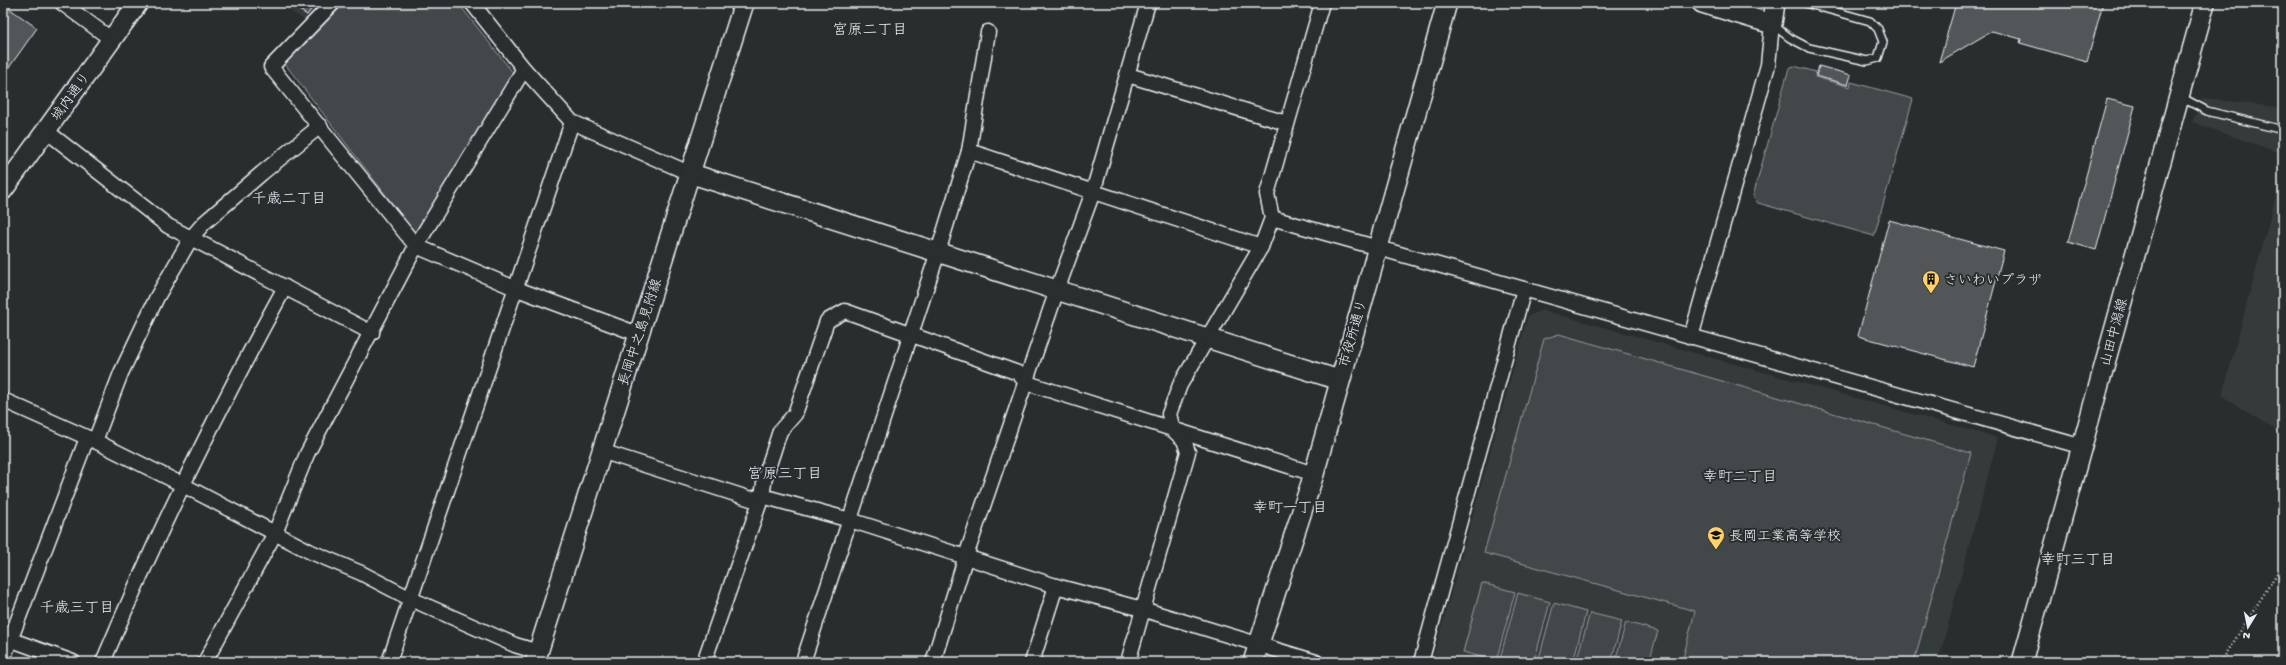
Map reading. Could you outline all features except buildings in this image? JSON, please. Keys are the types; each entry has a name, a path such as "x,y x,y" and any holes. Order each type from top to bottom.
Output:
{"street":[{"path":"62,3 111,39"},
{"name":"城内通り","path":"3,190 138,3"},
{"path":"333,3 272,67 416,246 517,289 638,334"},
{"path":"472,3 524,69 572,122 689,173 1339,380"},
{"name":"長岡中之島見附線","path":"537,657 744,3"},
{"path":"933,662 966,556 1027,383 1057,290 1093,192 1148,3"},
{"path":"1128,662 1188,452 1184,440 1173,430 1169,414 1180,385 1262,247 1272,218 1267,194 1286,122 1322,3"},
{"name":"市役所通り","path":"1255,653 1314,474 1339,380 1447,3"},
{"path":"1702,3 1772,24"},
{"path":"1691,337 1768,65 1775,3"},
{"name":"山田中潟線","path":"2022,662 2083,447 2205,3"},
{"path":"803,662 910,333 938,252 969,151 988,32"},
{"path":"205,662 275,533 307,454 372,333 416,246 524,69"},
{"path":"1128,75 1286,122"},
{"path":"389,662 517,289 572,122"},
{"path":"3,659 9,639 91,440 157,297 191,238 204,223 320,126"},
{"path":"45,130 168,226 372,333"},
{"path":"969,151 1262,247"},
{"path":"1272,218 2083,447"},
{"path":"103,662 131,594 221,406 285,287"},
{"path":"1421,662 1524,289"},
{"path":"704,662 762,496 765,477 780,431 795,414 827,321 845,311 910,333 1018,373 1027,383 1314,474"},
{"path":"3,400 91,440 183,485 311,552 361,573 410,599 515,645 537,657"},
{"path":"601,451 751,499 762,496 850,520 1056,586 1142,609 1255,653 1316,662"},
{"path":"1032,662 1056,586"},
{"path":"9,639 73,662"}],"lane":[{"path":"1772,24 1790,38 1809,48 1867,61 1878,58 1883,42 1878,29 1870,21 1805,3"},
{"path":"2179,96 2206,111 2283,130"}],"path":[{"path":"2221,662 2283,564"}],"shaded area":[{"path":"279,3 321,3 305,21"},
{"path":"345,3 458,3 514,74 415,233 285,64"},
{"path":"1794,66 1816,72 1815,77 1850,87 1851,82 1913,99 1874,236 1758,203 1753,196 1789,68"},
{"path":"2204,98 2283,108 2283,154 2192,122"},
{"path":"2283,169 2283,435 2222,396"},
{"name":"長岡工業高等学校","path":"1542,310 1998,438 1938,662 1432,662 1528,316"},
{"name":"長岡工業高等学校","path":"1559,334 1971,453 1914,662 1682,662 1695,611 1484,553 1544,339"},
{"path":"1482,583 1515,592 1496,661 1463,652"},
{"path":"1518,593 1550,602 1534,662 1499,662"},
{"path":"1554,603 1586,612 1573,662 1538,662"},
{"path":"1590,613 1622,621 1611,662 1576,662"},
{"path":"1626,622 1658,631 1649,662 1615,662"}],"place":[{"name":"さいわいプラザ","path":"1931,294"},
{"name":"長岡工業高等学校","path":"1716,550"}],"district":[{"name":"宮原二丁目","path":"870,29"},
{"name":"千歳二丁目","path":"289,198"},
{"name":"宮原三丁目","path":"785,473"},
{"name":"幸町二丁目","path":"1740,476"},
{"name":"幸町一丁目","path":"1290,507"},
{"name":"幸町三丁目","path":"2078,559"},
{"name":"千歳三丁目","path":"77,607"}]}
